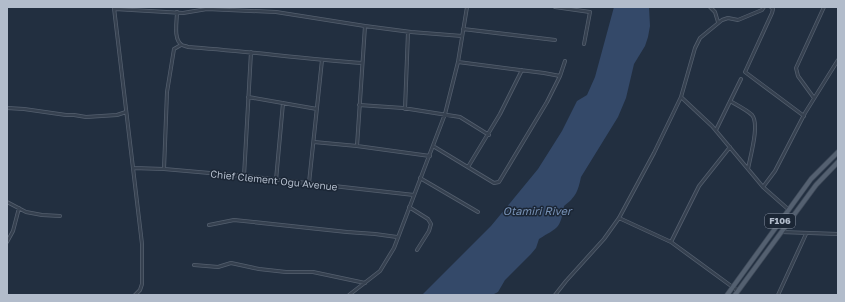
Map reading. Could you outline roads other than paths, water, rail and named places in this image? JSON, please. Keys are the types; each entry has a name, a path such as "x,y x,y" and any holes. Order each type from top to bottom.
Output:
{"main road":[{"name":"F106","path":"727,295 811,179 838,152"},
{"name":"F106","path":"736,293 816,185 838,162"}],"street":[{"path":"257,7 257,12"},
{"path":"349,295 380,271 394,248 445,114 458,62 467,7"},
{"path":"555,7 590,12 584,44"},
{"path":"710,7 715,12 718,22"},
{"path":"555,295 604,239 619,218 654,153 681,97 700,38 718,22 728,18 740,19 762,10 764,7"},
{"path":"771,7 773,9 772,13 745,72 804,116"},
{"path":"814,98 798,76 796,68 824,7"},
{"path":"136,294 140,290 142,284 142,244 114,8 178,12 216,8 257,12 276,12 408,32 462,36"},
{"path":"178,12 178,41 181,44 188,46 362,64"},
{"path":"357,146 365,26"},
{"path":"463,29 554,40"},
{"path":"405,109 408,32"},
{"path":"164,169 167,92 174,49 181,44"},
{"path":"244,176 251,52"},
{"path":"309,183 322,60"},
{"path":"763,187 778,165 814,98 838,60"},
{"path":"433,146 494,183 499,182 543,109 560,76 565,61"},
{"path":"458,62 544,72 560,76"},
{"path":"468,167 488,135 522,70"},
{"path":"716,130 741,79"},
{"path":"248,97 317,109"},
{"path":"681,97 716,130 763,187 789,210"},
{"path":"730,101 751,115 754,119 755,129 748,169"},
{"path":"276,180 283,103"},
{"path":"359,105 405,109 460,117 488,135"},
{"path":"7,108 86,117 117,115 126,112"},
{"path":"314,142 430,156"},
{"path":"671,242 699,186 730,147"},
{"name":"Chief Clement Ogu Avenue","path":"133,168 164,169 244,176 414,195"},
{"path":"420,178 478,212"},
{"path":"7,202 26,212 60,216"},
{"path":"409,207 428,219 431,224 429,231 417,250"},
{"path":"7,242 19,208"},
{"path":"619,218 671,242 732,287 736,293"},
{"path":"209,225 234,220 397,237"},
{"path":"781,232 838,234"},
{"path":"778,295 806,234"},
{"path":"194,265 218,267 231,263 259,269 286,272 313,272 366,283"}],"water":[{"name":"Otamiri River","path":"614,7 649,7 650,26 648,37 645,46 634,64 626,98 618,117 581,177 576,193 564,206 561,220 557,227 539,239 536,248 505,280 498,292 492,295 422,295 491,226 538,169 562,131 577,101 587,95 595,77"}]}
